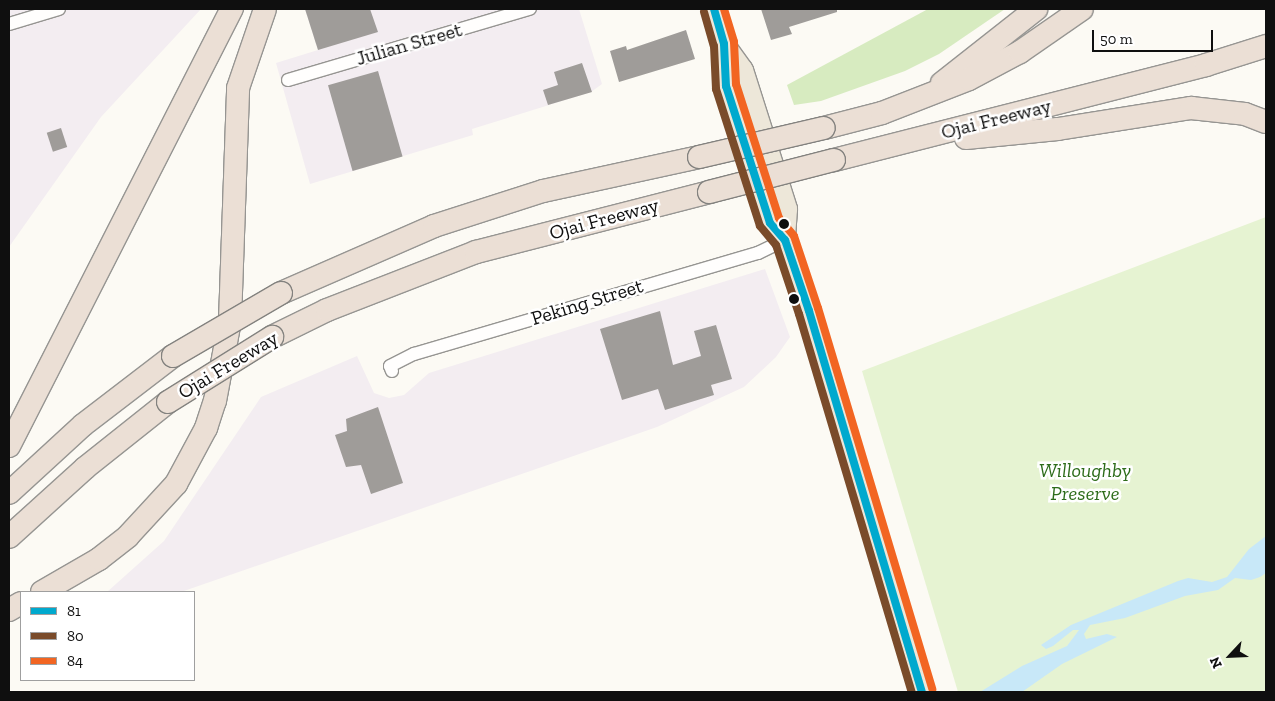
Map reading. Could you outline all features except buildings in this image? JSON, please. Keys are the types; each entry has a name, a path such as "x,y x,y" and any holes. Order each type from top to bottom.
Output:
{"highway":[{"path":"9,446 232,9"},
{"path":"44,591 99,559 128,536 176,484 206,428 215,401 230,321 238,88 244,63 265,9"},
{"path":"924,98 1036,9"},
{"name":"Ojai Freeway","path":"9,494 83,425 173,356 281,292 434,226 543,191 824,128 924,98 970,79 1020,52 1082,9"},
{"name":"Ojai Freeway","path":"9,537 85,468 168,402 272,336 327,310 476,252 1206,65 1266,46"},
{"path":"895,144 1058,129 1191,108 1245,114 1266,122"},
{"path":"9,610 20,604"}],"main road":[{"path":"714,9 724,44 726,86 770,223 784,240 814,329 922,692"}],"street":[{"path":"9,24 59,9"},
{"name":"Julian Street","path":"288,80 530,9"},
{"name":"Peking Street","path":"391,369 414,354 765,251 784,240"}],"shaded area":[{"path":"9,9 201,9 101,117 9,247"},
{"path":"305,9 579,9 602,84 591,92 472,129 473,135 310,184 276,63 318,50"},
{"path":"765,269 790,337 776,357 744,387 657,427 184,591 108,591 164,541 261,397 357,356 374,393 389,398 404,395 429,373"}],"green space":[{"path":"928,9 1005,9 939,54 905,71 821,101 794,105 787,85"},
{"name":"Willoughby Preserve","path":"1266,217 1266,692 958,692 862,371"}],"water":[{"path":"1266,536 1266,573 1260,577 1251,580 1235,578 1218,590 1185,596 1125,618 1090,625 1084,634 1086,639 1107,634 1117,637 1062,664 1022,692 980,692 1022,666 1067,646 1079,630 1073,630 1053,646 1046,649 1041,645 1071,625 1178,581 1188,578 1212,582 1227,577 1249,549"}],"transit line":[{"name":"81","path":"714,9 724,44 726,86 770,223 785,240 809,311 922,692"},
{"name":"84","path":"724,9 734,42 736,84 779,218 794,236 818,308 932,689"},
{"name":"80","path":"704,12 714,46 716,89 760,226 776,245 799,314 912,692"}]}
